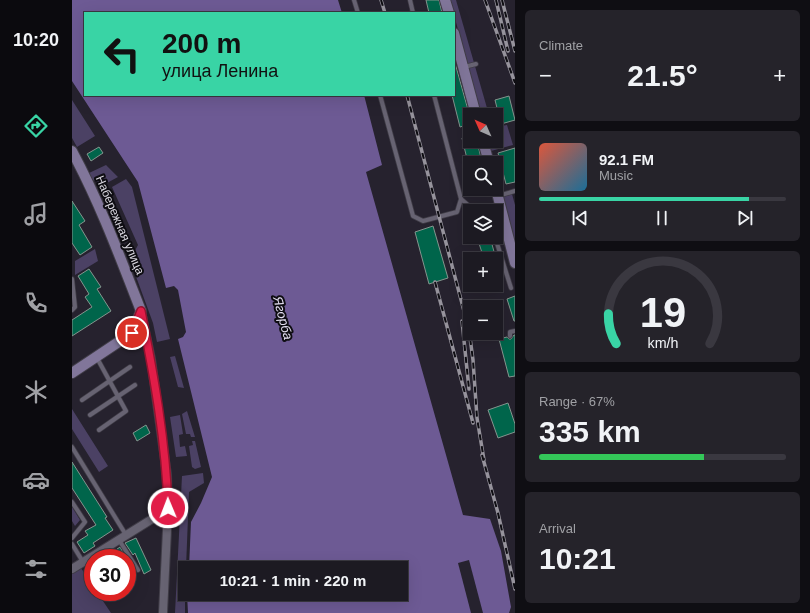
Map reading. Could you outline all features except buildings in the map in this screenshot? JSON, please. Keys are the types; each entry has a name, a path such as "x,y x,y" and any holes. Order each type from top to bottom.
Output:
{"main road":[{"path":"445,0 449,12"},
{"path":"455,36 474,108"},
{"name":"Набережная улица","path":"72,151 115,241 141,311"},
{"path":"497,196 515,264"},
{"path":"72,373 132,333 141,311"}],"street":[{"path":"141,311 151,359 167,475 168,508 163,613"},
{"path":"105,549 168,508"},
{"path":"72,569 84,562"}],"lane":[{"path":"354,0 358,12"},
{"path":"410,0 413,12"},
{"path":"463,68 476,64"},
{"path":"380,96 413,216 423,222 457,212 461,199 434,96"},
{"path":"503,192 515,191"},
{"path":"461,199 467,204"},
{"path":"497,244 511,288"},
{"path":"505,267 515,264"},
{"path":"72,279 76,308 72,310"},
{"path":"510,336 510,332 515,331"},
{"path":"96,358 126,411 98,430"},
{"path":"82,400 130,367"},
{"path":"90,415 135,385"},
{"path":"72,447 138,570"},
{"path":"72,502 85,522 72,538"},
{"path":"72,544 84,562"}],"shaded area":[{"path":"450,0 456,0 487,108 479,108 455,19 455,12 453,12"},
{"path":"72,100 95,136 77,147 72,138"},
{"path":"507,125 513,145 503,148 503,126"},
{"path":"490,148 502,148 491,151"},
{"path":"106,165 118,177 105,184 92,180 89,173"},
{"path":"126,179 132,187 170,339 157,342 153,323 130,260 138,245 112,187"},
{"path":"512,194 515,205 515,248 502,197"},
{"path":"95,249 98,261 75,275 75,261"},
{"path":"175,356 184,388 178,387 170,357"},
{"path":"72,409 108,466 99,472 72,429"},
{"path":"187,411 195,437 191,437 190,434 186,434 182,414"},
{"path":"180,415 183,434 179,435 180,447 185,446 187,456 176,457 170,417"},
{"path":"192,441 195,441 201,467 195,469 192,467 189,446 193,445"},
{"path":"203,473 204,483 189,492 186,561 178,561 178,601 185,601 185,613 175,613 182,476"},
{"path":"72,507 80,520 75,526 72,521"},
{"path":"81,568 84,572 84,601 103,601 111,613 72,613 72,574"}],"water":[{"name":"Ягорба","path":"72,0 338,0 342,12 84,12 84,96 364,96 382,165 366,172 463,515 490,519 501,551 511,607 509,613 188,613 187,601 408,601 408,561 189,561 191,522 212,477 178,339 183,337 186,332 178,290 174,286 166,288 138,182 72,81"}],"pier":[{"path":"469,560 483,613 471,613 458,563"}],"railway":[{"path":"381,0 385,12"},
{"path":"485,0 515,83"},
{"path":"496,0 508,51"},
{"path":"502,0 515,51"},
{"path":"407,96 469,330 473,360 477,418 484,460"},
{"path":"435,282 473,423"},
{"path":"462,321 469,389"},
{"path":"482,455 498,513 515,589"}],"route":[{"path":"132,333 141,311 151,359 167,475 168,508"}]}
